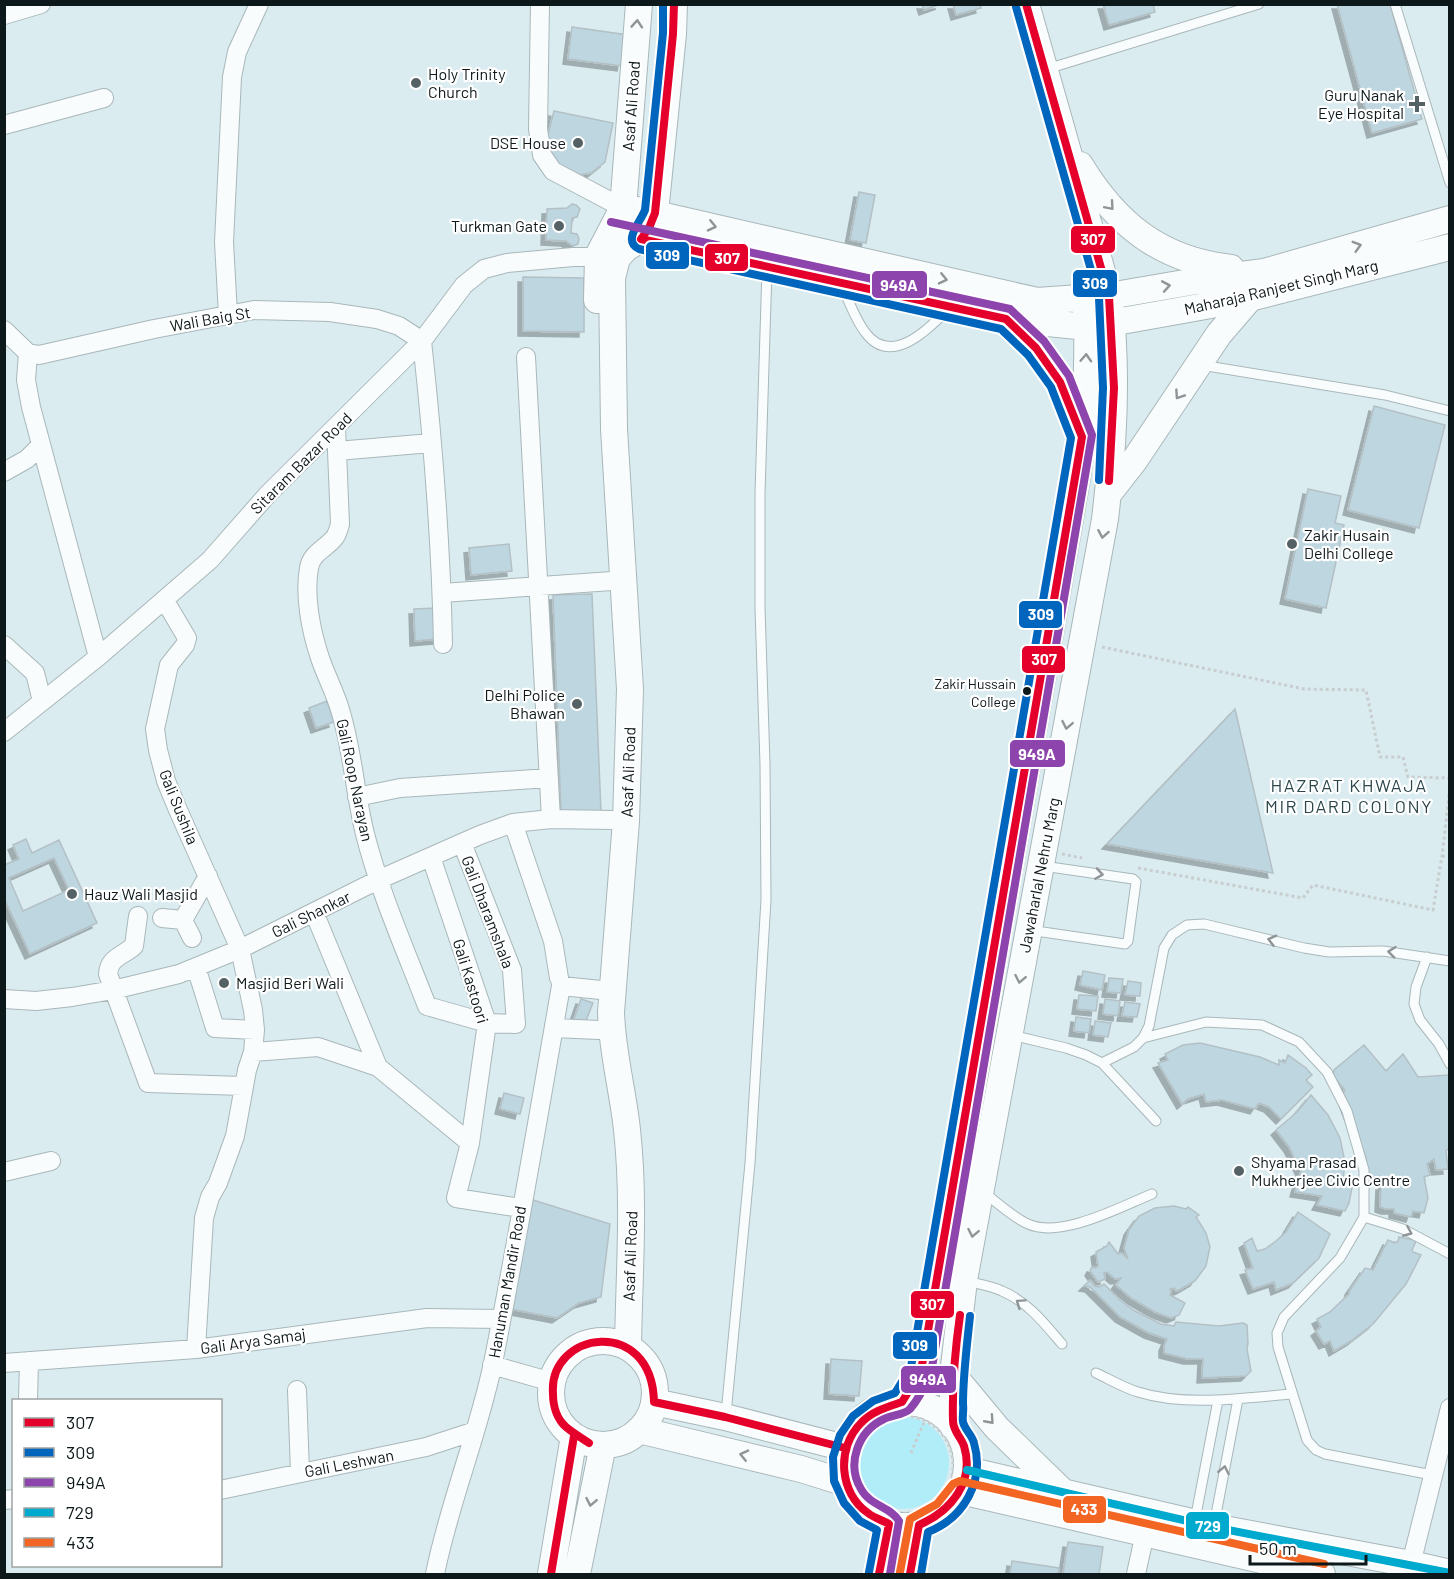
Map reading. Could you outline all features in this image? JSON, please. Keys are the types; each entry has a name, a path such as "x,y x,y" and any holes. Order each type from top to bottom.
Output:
{"main road":[{"name":"Asaf Ali Road","path":"620,1344 632,1194 627,1130 611,1012 626,821 630,689 614,429 612,278 607,257 609,232 623,208 639,4"},
{"name":"Asaf Ali Road","path":"620,1344 619,1194 614,1131 598,1011 613,820 618,690 601,430 596,275 607,257 641,238 650,228 655,213 674,4"},
{"name":"Jawaharlal Nehru Marg","path":"953,1426 953,1375 964,1280 1083,642 1108,493 1113,424 1097,297 1065,141 1026,4"},
{"path":"1065,141 1094,187 1127,225 1146,238 1166,251 1207,265 1264,272"},
{"path":"623,208 655,213"},
{"name":"Maharaja Ranjeet Singh Marg","path":"655,213 1037,301 1097,297 1264,272 1449,219"},
{"path":"609,232 1006,319 1100,325"},
{"name":"Maharaja Ranjeet Singh Marg","path":"1100,325 1250,298 1449,247"},
{"path":"1108,493 1134,461 1219,334 1250,298"},
{"path":"1006,319 1036,348 1060,382 1082,438"},
{"name":"Jawaharlal Nehru Marg","path":"902,1402 921,1371 927,1344 1100,325"},
{"path":"596,1341 620,1344 640,1357 649,1370 654,1385 654,1401 650,1415 639,1430 630,1437 617,1443 603,1445 588,1443 574,1436 563,1426 555,1413 551,1398 552,1382 557,1367 567,1354 581,1345 596,1341"},
{"path":"953,1375 997,1428 1063,1492"},
{"path":"654,1401 845,1448"},
{"path":"902,1402 921,1404 928,1414 947,1419 964,1446 964,1480 949,1509 930,1522 904,1527 872,1518 859,1506 846,1483 843,1461 845,1448 856,1425 877,1409 902,1402"},
{"path":"639,1430 801,1469 846,1483"},
{"path":"551,1575 574,1436"},
{"path":"577,1575 603,1445"},
{"path":"964,1480 1063,1492 1204,1525 1449,1573"},
{"path":"964,1480 1253,1562 1322,1575"},
{"path":"879,1575 889,1524"},
{"path":"910,1575 919,1525"}],"street":[{"path":"4,15 41,4"},
{"path":"228,315 224,242 232,77 237,52 259,4"},
{"path":"540,4 538,129 542,155 553,171 623,208"},
{"path":"4,125 104,98"},
{"name":"Sitaram Bazar Road","path":"4,732 98,657 210,560 268,494 422,341 464,285 484,269 507,263 607,257"},
{"name":"Wali Baig St","path":"28,353 39,355 50,353 154,329 254,310 330,312 377,318 399,326 422,341"},
{"path":"4,330 28,353 26,380 31,407 98,657"},
{"path":"422,341 442,593 443,644"},
{"path":"526,357 551,819"},
{"name":"Gali Roop Narayan","path":"336,427 340,524 335,537 318,552 309,564 311,616 320,657 341,712 352,753 357,797 378,880 427,1006 487,1023"},
{"path":"337,451 431,443"},
{"path":"4,472 27,459 41,445"},
{"path":"442,593 612,581"},
{"name":"Gali Sushila","path":"165,601 187,638 185,645 169,665 155,729 166,781 240,949 255,1030 253,1052 243,1086 235,1136 218,1183 210,1197 204,1218 196,1349"},
{"path":"4,645 35,673 42,701"},
{"path":"357,797 400,788 549,778"},
{"name":"Gali Shankar","path":"4,999 36,1001 113,990 179,974 240,949 378,880 513,823 551,819 613,820"},
{"name":"Hanuman Mandir Road","path":"435,1575 492,1365 554,1028 560,982 554,941 513,823"},
{"name":"Gali Dharamshala","path":"462,843 512,970 516,1024 487,1023"},
{"name":"Gali Kastoori","path":"431,857 487,1023 470,1143 456,1198 521,1208"},
{"path":"183,921 208,876"},
{"path":"314,912 378,1066"},
{"path":"138,916 134,946 116,957 109,965 108,974 148,1083 243,1086"},
{"path":"162,918 183,921"},
{"path":"183,921 192,938"},
{"path":"196,967 215,1028 255,1030"},
{"path":"560,982 601,990"},
{"path":"554,1028 599,1030"},
{"path":"253,1052 318,1047 378,1066 470,1143"},
{"path":"4,1172 51,1161"},
{"name":"Gali Arya Samaj","path":"4,1363 196,1349 428,1318 501,1319"},
{"path":"28,1361 28,1399"},
{"path":"492,1365 552,1382"},
{"path":"297,1390 300,1472"},
{"path":"1411,1564 1449,1408"},
{"name":"Gali Leshwan","path":"222,1490 426,1447 475,1431"},
{"path":"1136,1575 1145,1533"}],"lane":[{"path":"1045,70 1259,4"},
{"path":"1395,4 1449,183"},
{"path":"725,1417 750,1163 766,900 760,493 767,267"},
{"path":"841,283 866,334 875,342 887,346 902,346 916,338 930,328 950,306"},
{"path":"1199,364 1385,395 1449,411"},
{"path":"1029,930 1125,944 1128,941 1136,882 1133,879 1042,858"},
{"path":"1102,1063 1134,1047 1143,1038 1149,1026 1164,948 1172,935 1187,926 1204,924 1329,952 1383,951 1449,961"},
{"path":"1427,957 1416,987 1414,1004 1420,1020 1439,1044 1449,1064"},
{"path":"1143,1038 1206,1022 1262,1025 1299,1042 1327,1072 1347,1111 1364,1170 1364,1217 1340,1258 1284,1317 1277,1333 1278,1347 1307,1440 1316,1450 1325,1454 1432,1475"},
{"path":"1010,1035 1066,1048 1102,1063 1156,1121"},
{"path":"981,1190 1028,1224 1049,1230 1072,1226 1152,1194"},
{"path":"1364,1217 1403,1229 1449,1254"},
{"path":"964,1280 1001,1291 1021,1302 1038,1316 1062,1344"},
{"path":"1096,1373 1138,1392 1172,1398 1218,1400 1292,1394"},
{"path":"1204,1525 1238,1399"},
{"path":"1204,1525 1218,1400"}],"path":[{"path":"1083,642 1304,689 1366,690 1380,758 1403,757 1408,777 1449,778"},
{"path":"1138,868 1303,898 1312,885 1433,910 1442,855 1449,787"},
{"path":"1442,855 1449,858"},
{"path":"1042,858 1091,860"},
{"path":"928,1414 951,1451 952,1469 948,1487 936,1502 920,1511 902,1514 884,1509 869,1499 859,1483 855,1465 860,1443 872,1428 888,1419 928,1414"},
{"path":"911,1453 928,1414"}],"shaded area":[{"path":"903,1417 920,1421 935,1431 945,1446 949,1463 945,1480 935,1495 920,1505 903,1509 886,1505 871,1495 861,1480 857,1463 861,1446 871,1431 886,1421"}],"building":[{"path":"922,4 941,4 924,10"},
{"path":"953,4 980,4 981,8 956,15"},
{"path":"1103,4 1153,4 1155,12 1109,25"},
{"path":"1337,4 1390,4 1422,119 1372,133"},
{"path":"572,27 628,35 622,66 568,59"},
{"name":"DSE House","path":"554,111 613,123 605,162 591,173 574,176 550,159 545,146"},
{"path":"859,192 875,195 866,243 850,240"},
{"name":"Turkman Gate","path":"572,204 580,209 577,217 572,218 571,233 577,234 578,244 573,246 566,241 546,240 547,209 567,208"},
{"path":"523,277 584,278 584,332 523,331"},
{"path":"1374,406 1445,425 1419,528 1348,510"},
{"path":"1308,489 1341,496 1335,523 1344,525 1326,608 1285,599"},
{"path":"509,544 512,571 471,575 469,548"},
{"name":"Delhi Police Bhawan","path":"592,594 601,812 561,814 553,595"},
{"path":"437,608 438,639 415,641 414,609"},
{"path":"327,701 334,722 316,728 309,708"},
{"path":"1235,709 1273,873 1107,844"},
{"name":"Hauz Wali Masjid","path":"26,839 32,853 59,840 97,923 30,954 4,898 4,865 19,859 13,845","holes":["54,858 69,890 23,911 9,878"]},
{"path":"1083,971 1105,975 1102,990 1080,985"},
{"path":"1109,978 1123,979 1121,993 1107,992"},
{"path":"1128,981 1141,983 1140,996 1125,995"},
{"path":"1079,995 1098,996 1096,1011 1077,1009"},
{"path":"581,999 593,1003 585,1023 574,1019"},
{"path":"1105,999 1120,1001 1118,1016 1103,1014"},
{"path":"1125,1002 1140,1004 1137,1017 1122,1016"},
{"path":"1076,1017 1091,1019 1089,1033 1074,1031"},
{"path":"1095,1021 1111,1023 1108,1037 1093,1035"},
{"path":"1200,1043 1260,1057 1279,1065 1279,1060 1285,1063 1288,1055 1312,1075 1306,1080 1313,1087 1281,1119 1269,1107 1259,1103 1255,1109 1222,1100 1206,1102 1204,1094 1188,1099 1182,1104 1158,1063 1168,1060 1165,1054 1183,1045"},
{"path":"1364,1045 1386,1071 1403,1054 1418,1077 1450,1075 1450,1147 1446,1151 1448,1169 1436,1170 1434,1159 1427,1164 1430,1175 1424,1177 1428,1198 1424,1213 1413,1211 1411,1217 1394,1213 1394,1209 1380,1207 1381,1185 1385,1185 1379,1176 1373,1177 1368,1171 1366,1158 1342,1095 1345,1090 1333,1076 1334,1070"},
{"path":"504,1093 524,1098 520,1114 500,1109"},
{"path":"1311,1095 1328,1115 1340,1138 1345,1162 1343,1180 1353,1183 1345,1211 1317,1205 1322,1196 1295,1192 1301,1171 1289,1147 1276,1130 1297,1112"},
{"path":"530,1199 610,1224 601,1297 579,1303 557,1318 505,1308"},
{"path":"1174,1206 1186,1209 1188,1207 1199,1215 1196,1217 1206,1233 1210,1247 1206,1266 1195,1281 1176,1291 1174,1288 1170,1289 1170,1295 1185,1303 1179,1315 1171,1318 1131,1298 1116,1285 1121,1278 1115,1279 1107,1272 1104,1273 1105,1279 1098,1282 1090,1271 1092,1267 1098,1266 1096,1252 1107,1246 1109,1242 1118,1254 1122,1253 1128,1259 1124,1248 1129,1230 1139,1216 1155,1208"},
{"path":"1298,1212 1330,1234 1319,1258 1293,1283 1276,1290 1274,1282 1253,1289 1245,1270 1253,1268 1244,1243 1252,1238 1257,1251 1265,1249 1286,1232"},
{"path":"1399,1237 1416,1241 1412,1250 1421,1255 1406,1284 1373,1324 1334,1351 1330,1341 1324,1344 1316,1331 1321,1327 1317,1319 1330,1312 1349,1294 1365,1268 1373,1270 1388,1240 1395,1243"},
{"path":"1090,1280 1095,1286 1099,1287 1104,1284 1135,1311 1161,1324 1174,1326 1176,1322 1219,1326 1243,1323 1247,1325 1247,1349 1251,1371 1246,1376 1202,1378 1203,1359 1188,1359 1164,1353 1167,1339 1149,1333 1120,1317 1090,1287 1084,1286"},
{"path":"831,1359 862,1361 859,1396 829,1394"},
{"path":"1068,1542 1103,1547 1099,1574 1063,1574"},
{"path":"1012,1561 1059,1568 1058,1574 1010,1574"}],"transit line":[{"name":"309","path":"663,4 663,33 645,210 632,237 634,246 639,249 1001,329 1028,355 1051,387 1071,438 911,1367 895,1393 873,1401 853,1416 840,1435 833,1457 834,1481 844,1503 860,1521 877,1530 869,1572"},
{"name":"307","path":"674,4 655,213 649,228 641,239 1006,319 1036,348 1060,382 1082,437 921,1371 902,1402 875,1412 865,1419 853,1433 847,1445 844,1470 851,1494 868,1513 889,1524 879,1574"},
{"name":"307","path":"1026,4 1109,296 1114,388 1109,481"},
{"name":"309","path":"1016,7 1099,298 1103,388 1099,480"},
{"name":"949A","path":"611,222 1010,309 1044,341 1069,376 1092,435 931,1373 910,1409 905,1413 884,1419 867,1431 857,1449 855,1459 857,1479 865,1495 891,1512 899,1521 890,1574"},
{"name":"307","path":"910,1574 919,1525 941,1512 958,1494 966,1472 967,1459 964,1446 954,1428 953,1421 954,1368 960,1315"},
{"name":"309","path":"921,1574 928,1532 941,1526 961,1508 969,1496 977,1471 974,1443 963,1420 964,1371 970,1316"},
{"name":"307","path":"589,1443 560,1420 553,1394 556,1373 566,1356 582,1346 601,1342 620,1345 637,1355 649,1374 654,1402 725,1417 845,1448"},
{"name":"307","path":"551,1574 574,1436"},
{"name":"729","path":"967,1470 1213,1527 1450,1573"},
{"name":"433","path":"900,1572 910,1519 937,1504 953,1484 960,1481 1324,1564"}],"place":[{"name":"Holy Trinity Church","path":"416,83"},
{"name":"Guru Nanak Eye Hospital","path":"1417,104"},
{"name":"DSE House","path":"578,143"},
{"name":"Turkman Gate","path":"559,226"},
{"name":"Zakir Husain Delhi College","path":"1292,544"},
{"name":"Zakir Hussain College","path":"1027,691"},
{"name":"Delhi Police Bhawan","path":"577,704"},
{"name":"Hauz Wali Masjid","path":"72,894"},
{"name":"Masjid Beri Wali","path":"224,983"},
{"name":"Shyama Prasad Mukherjee Civic Centre","path":"1239,1171"}],"district":[{"name":"HAZRAT KHWAJA MIR DARD COLONY","path":"1349,796"}]}
